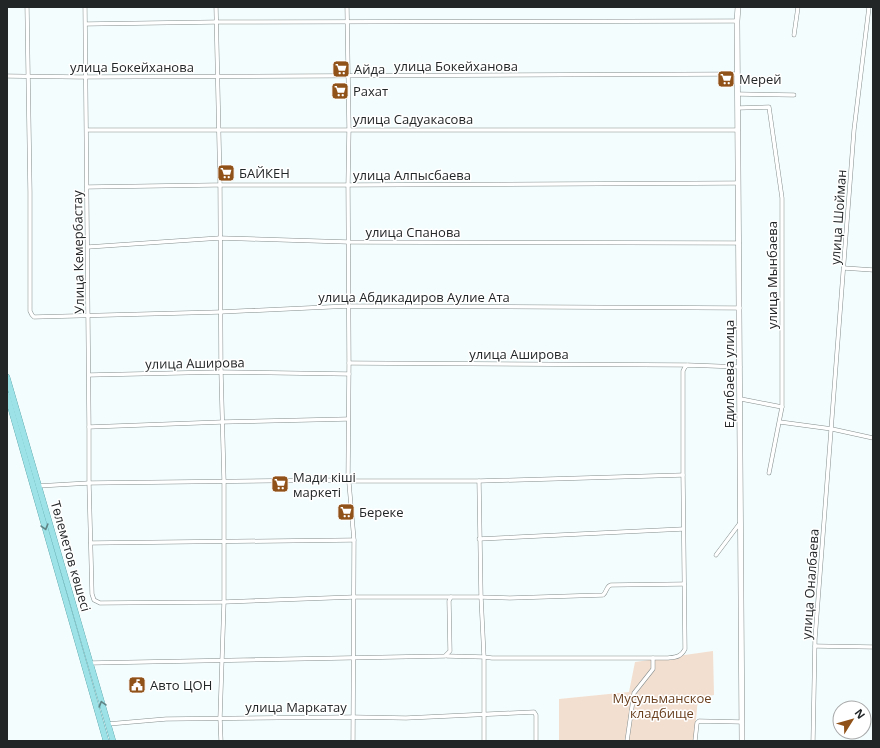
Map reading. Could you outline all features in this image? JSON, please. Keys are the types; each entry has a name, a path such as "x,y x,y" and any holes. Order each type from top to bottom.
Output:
{"main road":[{"name":"Төлеметов көшесі","path":"7,376 80,650 106,741"},
{"name":"Төлеметов көшесі","path":"7,395 113,741"},
{"path":"80,650 90,663"}],"street":[{"path":"27,7 28,76"},
{"name":"Улица Кемербастау","path":"86,7 89,483 92,594 94,600 100,603 224,602 354,597 510,598 603,595 606,593 608,586 611,585 684,584"},
{"path":"216,7 224,481 224,602 220,718 221,741"},
{"path":"347,7 349,129 348,481 354,540 353,741"},
{"name":"Едилбаева улица","path":"738,7 737,74 741,399 742,741"},
{"path":"794,36 798,7"},
{"name":"улица Шойман","path":"832,429 854,130 869,7"},
{"path":"86,24 347,21 737,21"},
{"name":"улица Бокейханова","path":"7,76 217,77 737,74"},
{"name":"улица Абдикадиров Аулие Ата","path":"28,76 30,311 34,317 220,312 348,306 740,308"},
{"path":"738,94 794,95"},
{"name":"улица Мынбаева","path":"738,108 768,107 782,198 782,407 769,473"},
{"name":"улица Садуакасова","path":"87,130 738,130"},
{"name":"улица Алпысбаева","path":"87,187 738,183"},
{"name":"улица Спанова","path":"88,247 220,238 348,242 739,243"},
{"path":"844,268 873,270"},
{"name":"улица Аширова","path":"349,363 740,366"},
{"path":"90,663 445,656 492,658 679,657 683,654 685,649 683,371 688,365"},
{"name":"улица Аширова","path":"89,375 221,372 349,374"},
{"path":"741,399 782,407"},
{"path":"89,427 348,419"},
{"path":"780,422 832,429 873,438"},
{"name":"улица Оналбаева","path":"812,741 815,646 832,429"},
{"path":"36,486 89,483 224,481 479,481 683,475"},
{"path":"479,481 479,539 484,657 484,741"},
{"path":"716,555 741,522"},
{"path":"479,539 683,529"},
{"path":"91,543 354,540"},
{"path":"445,656 450,651 449,601 451,597"},
{"path":"815,646 873,647"},
{"path":"627,741 634,693 653,669 653,658"},
{"name":"улица Маркатау","path":"108,724 166,719 353,717 406,718 534,712 536,715 536,741"},
{"path":"695,741 697,723 699,721 742,722"}],"green space":[{"name":"Мусульманское кладбище","path":"713,651 714,695 698,698 694,741 559,741 559,699 629,692 635,662"}],"place":[{"name":"Айда","path":"341,69"},
{"name":"Мерей","path":"726,79"},
{"name":"Рахат","path":"340,91"},
{"name":"БАЙКЕН","path":"226,173"},
{"name":"Мади кіші маркеті","path":"280,484"},
{"name":"Береке","path":"346,512"},
{"name":"Авто ЦОН","path":"137,685"}]}
